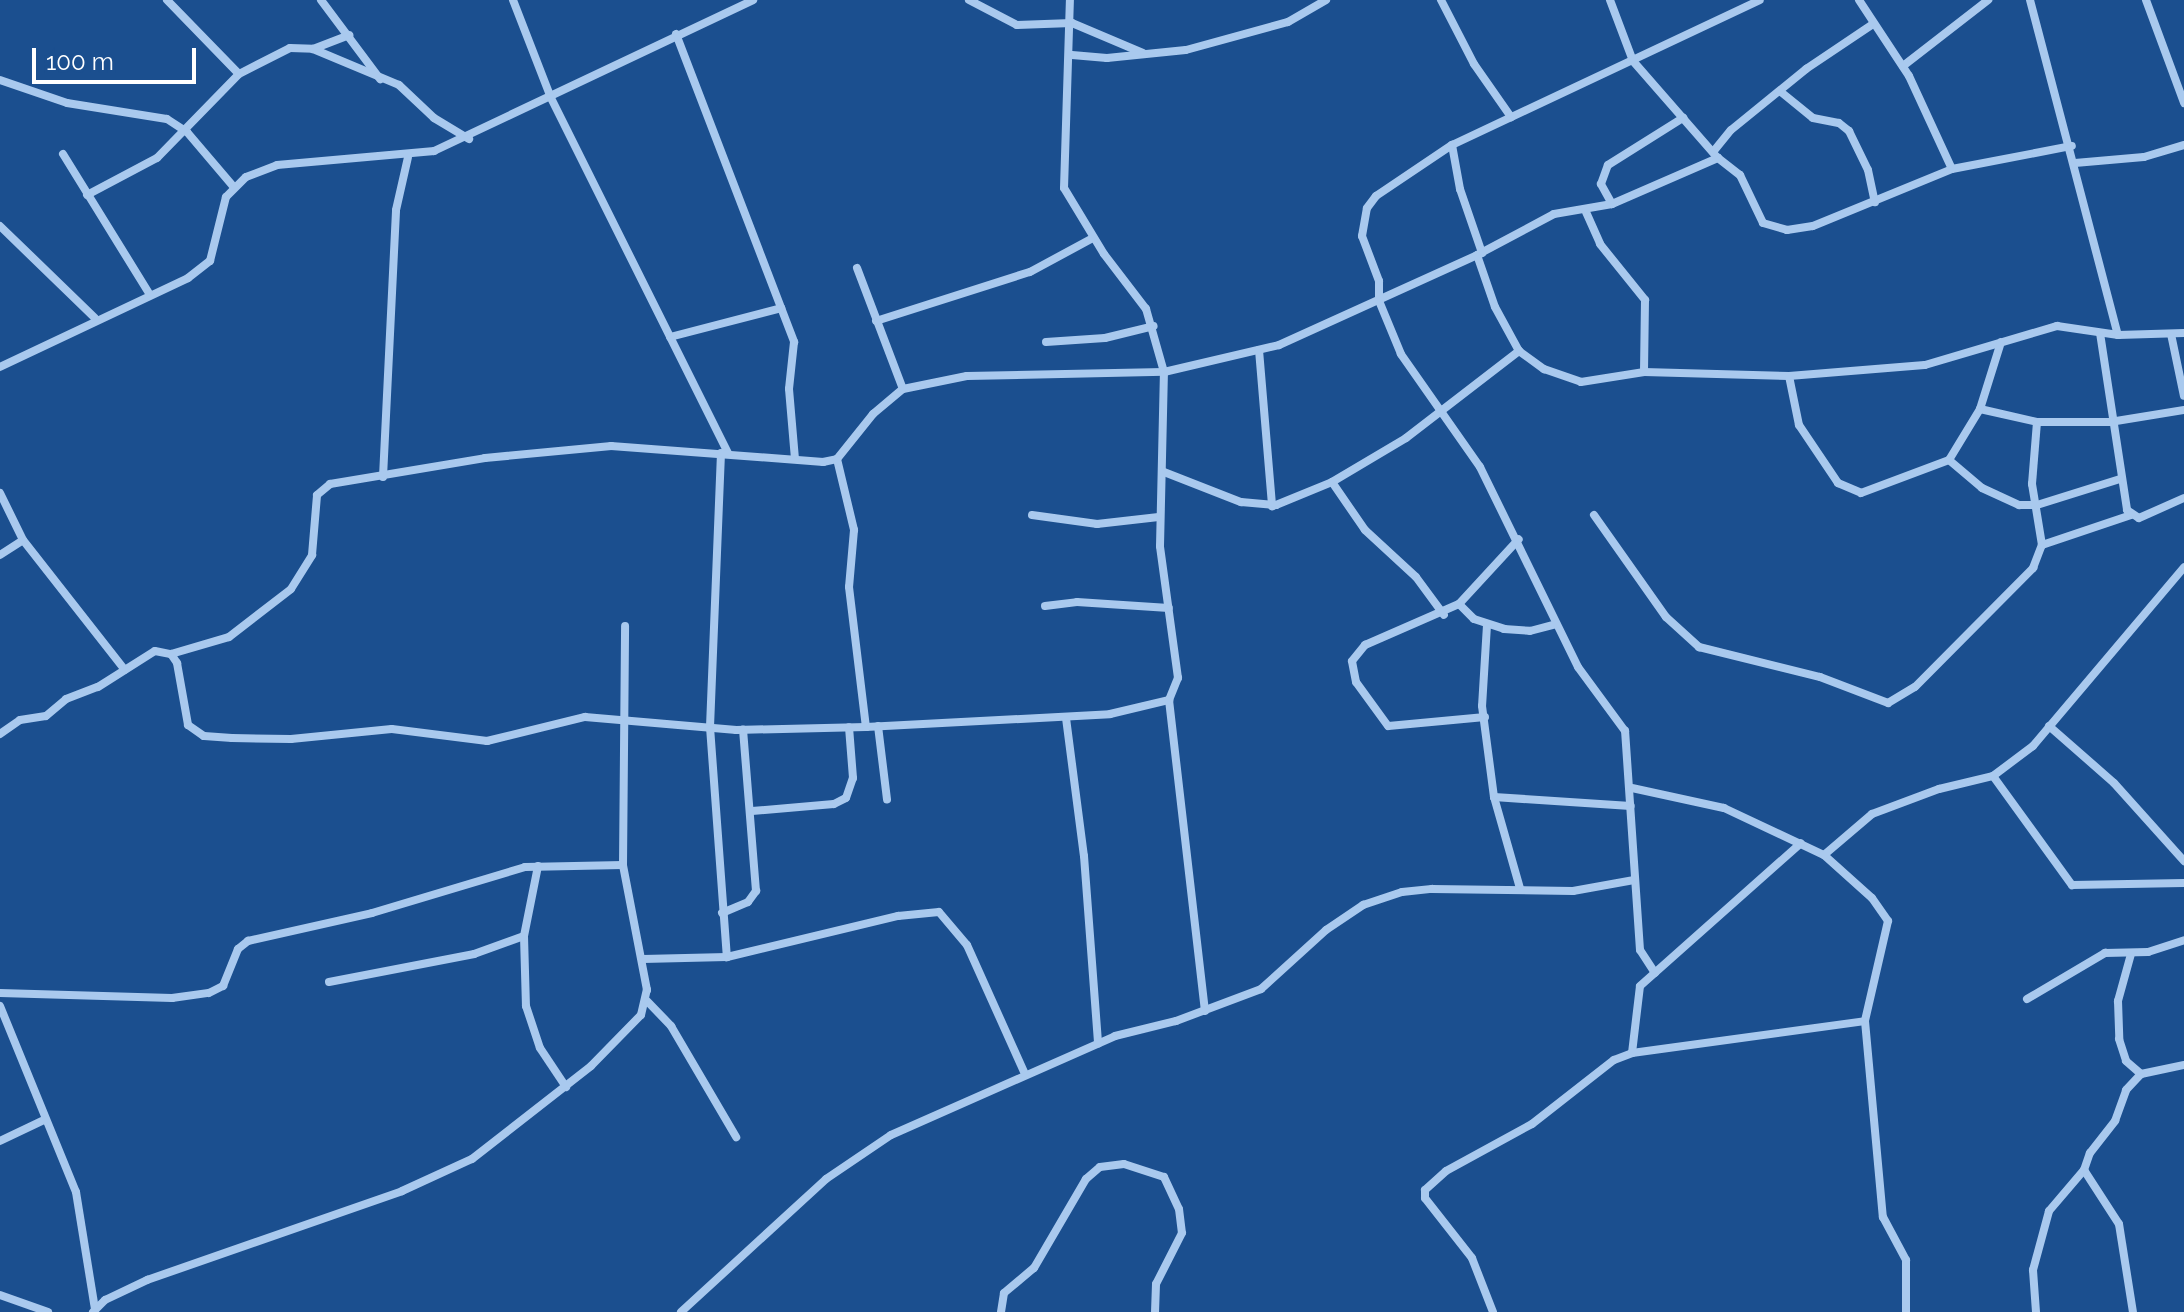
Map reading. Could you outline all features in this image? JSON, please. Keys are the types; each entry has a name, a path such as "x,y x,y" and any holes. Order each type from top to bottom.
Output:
{"street":[{"path":"167,0 239,74"},
{"path":"321,0 380,79"},
{"path":"513,0 551,98 725,453 710,727 727,957"},
{"path":"0,367 95,318 150,295 210,261 221,210 233,186 277,165 408,157 469,139 676,34 753,0"},
{"path":"969,0 994,17 1028,28 1072,23 1145,55"},
{"path":"1070,0 1072,55 1064,188 1093,238 1154,326 1164,372 1164,472 1159,517 1178,678 1169,700 1205,1011"},
{"path":"1072,55 1145,55 1243,36 1288,22 1326,0"},
{"path":"1441,0 1474,64 1511,117"},
{"path":"1610,0 1633,61 1715,155 1740,175 1763,223 1777,230 1813,226 1952,169 2072,146"},
{"path":"1655,973 1640,950 1634,880 1632,788 1625,731 1578,667 1519,539 1444,410 1401,354 1379,301 1379,281 1362,236 1367,208 1392,183 1452,145 1760,0"},
{"path":"1859,0 1903,66 1952,169"},
{"path":"1903,66 1988,0"},
{"path":"2030,0 2052,90 2072,146 2118,335"},
{"path":"2146,0 2184,103"},
{"path":"837,459 873,414 903,389 967,376 1164,372 1259,350 1379,301 1480,254 1558,212 1586,212 1612,204 1715,155 1731,130 1806,69 1873,24"},
{"path":"676,34 794,342 789,389 795,459"},
{"path":"87,195 145,166 187,132 239,74 276,51 313,49 349,35"},
{"path":"313,49 399,85 434,118 469,139"},
{"path":"0,80 67,103 158,117 187,132 233,186"},
{"path":"1781,92 1813,118 1839,123 1849,131 1868,170 1875,202"},
{"path":"1612,204 1601,184 1608,165 1683,118"},
{"path":"1452,145 1460,189 1495,307 1519,351 1544,369 1581,382 1644,372 1789,376 1925,365 2049,327 2118,335 2184,333"},
{"path":"2075,163 2144,157 2184,145"},
{"path":"63,154 150,295"},
{"path":"383,477 396,210 408,157"},
{"path":"1586,212 1600,244 1645,300 1644,372"},
{"path":"0,226 95,318"},
{"path":"876,321 1030,272 1093,238"},
{"path":"857,268 903,389"},
{"path":"670,337 781,308"},
{"path":"1046,342 1105,338 1154,326"},
{"path":"2100,333 2110,422 2120,479 2131,515"},
{"path":"2171,334 2184,396"},
{"path":"1789,376 1799,425 1827,471 1850,491 1872,491 1949,460 1980,409 2001,342"},
{"path":"1259,350 1272,506"},
{"path":"1164,472 1241,502 1272,506 1332,482 1444,410 1519,351"},
{"path":"1980,409 2037,422 2110,422 2184,410"},
{"path":"1594,515 1666,617 1699,647 1820,677 1888,703 1915,687 2019,585 2042,545 2032,459 2037,422"},
{"path":"0,734 20,720 46,716 66,699 125,670 155,651 171,654 229,637 272,609 312,555 320,491 330,484 505,455 560,455 611,446 795,459 837,459"},
{"path":"837,459 854,530 849,587 866,727"},
{"path":"1949,460 1998,499 2037,505 2120,479"},
{"path":"1332,482 1365,530 1416,577 1444,615"},
{"path":"0,493 23,540 125,670"},
{"path":"2042,545 2131,515 2145,517 2184,498"},
{"path":"1032,515 1097,524 1159,517"},
{"path":"1485,717 1388,726 1356,682 1352,661 1365,645 1444,615 1459,604 1519,539"},
{"path":"0,555 23,540"},
{"path":"1824,855 1853,826 1893,804 1993,776 2033,746 2184,567"},
{"path":"1045,606 1077,602 1169,608"},
{"path":"1459,604 1487,625 1515,631 1556,624"},
{"path":"1487,625 1481,697 1494,797 1520,888"},
{"path":"0,1006 76,1192 94,1311 147,1280 436,1177 514,1130 630,1030 647,1001 643,959 623,865 625,626"},
{"path":"171,654 180,674 182,715 204,736 291,739 392,729 487,741 585,717 743,730 866,727 1066,718 1153,707 1169,700"},
{"path":"1066,718 1084,856 1098,1043"},
{"path":"878,726 887,799"},
{"path":"2049,726 2114,783 2184,861"},
{"path":"752,811 821,806 846,798 853,778 849,727"},
{"path":"722,913 748,902 756,891 752,811 743,730"},
{"path":"1993,776 2072,885 2184,883"},
{"path":"1632,788 1707,803 1801,843 1824,855 1872,898 1888,921 1865,1021 1883,1217 1906,1260 1906,1312"},
{"path":"1494,797 1631,806"},
{"path":"1632,1053 1635,1001 1640,986 1801,843"},
{"path":"0,993 172,998 209,993 223,986 232,959 248,941 372,913 538,866 623,865"},
{"path":"538,866 521,963 531,1028 566,1087"},
{"path":"681,1312 766,1231 861,1154 1025,1074 1098,1043 1205,1011 1261,989 1326,930 1382,897 1432,889 1573,891 1634,880"},
{"path":"643,959 727,957 898,916 939,912 967,945 1025,1074"},
{"path":"329,982 474,954 524,936"},
{"path":"2027,999 2105,953 2131,954 2184,940"},
{"path":"2131,954 2121,977 2117,1023 2126,1061 2141,1074"},
{"path":"647,1001 671,1026 736,1137"},
{"path":"1493,1312 1472,1258 1428,1203 1425,1190 1446,1171 1523,1130 1614,1060 1632,1053 1865,1021"},
{"path":"2036,1312 2037,1247 2057,1198 2084,1170 2115,1121 2126,1090 2141,1074 2184,1065"},
{"path":"0,1141 44,1120"},
{"path":"1001,1312 1004,1293 1045,1252 1086,1179 1100,1167 1124,1164 1164,1177 1179,1209 1182,1233 1156,1284 1155,1312"},
{"path":"2084,1170 2119,1224 2133,1312"},
{"path":"0,1295 48,1312"}]}
